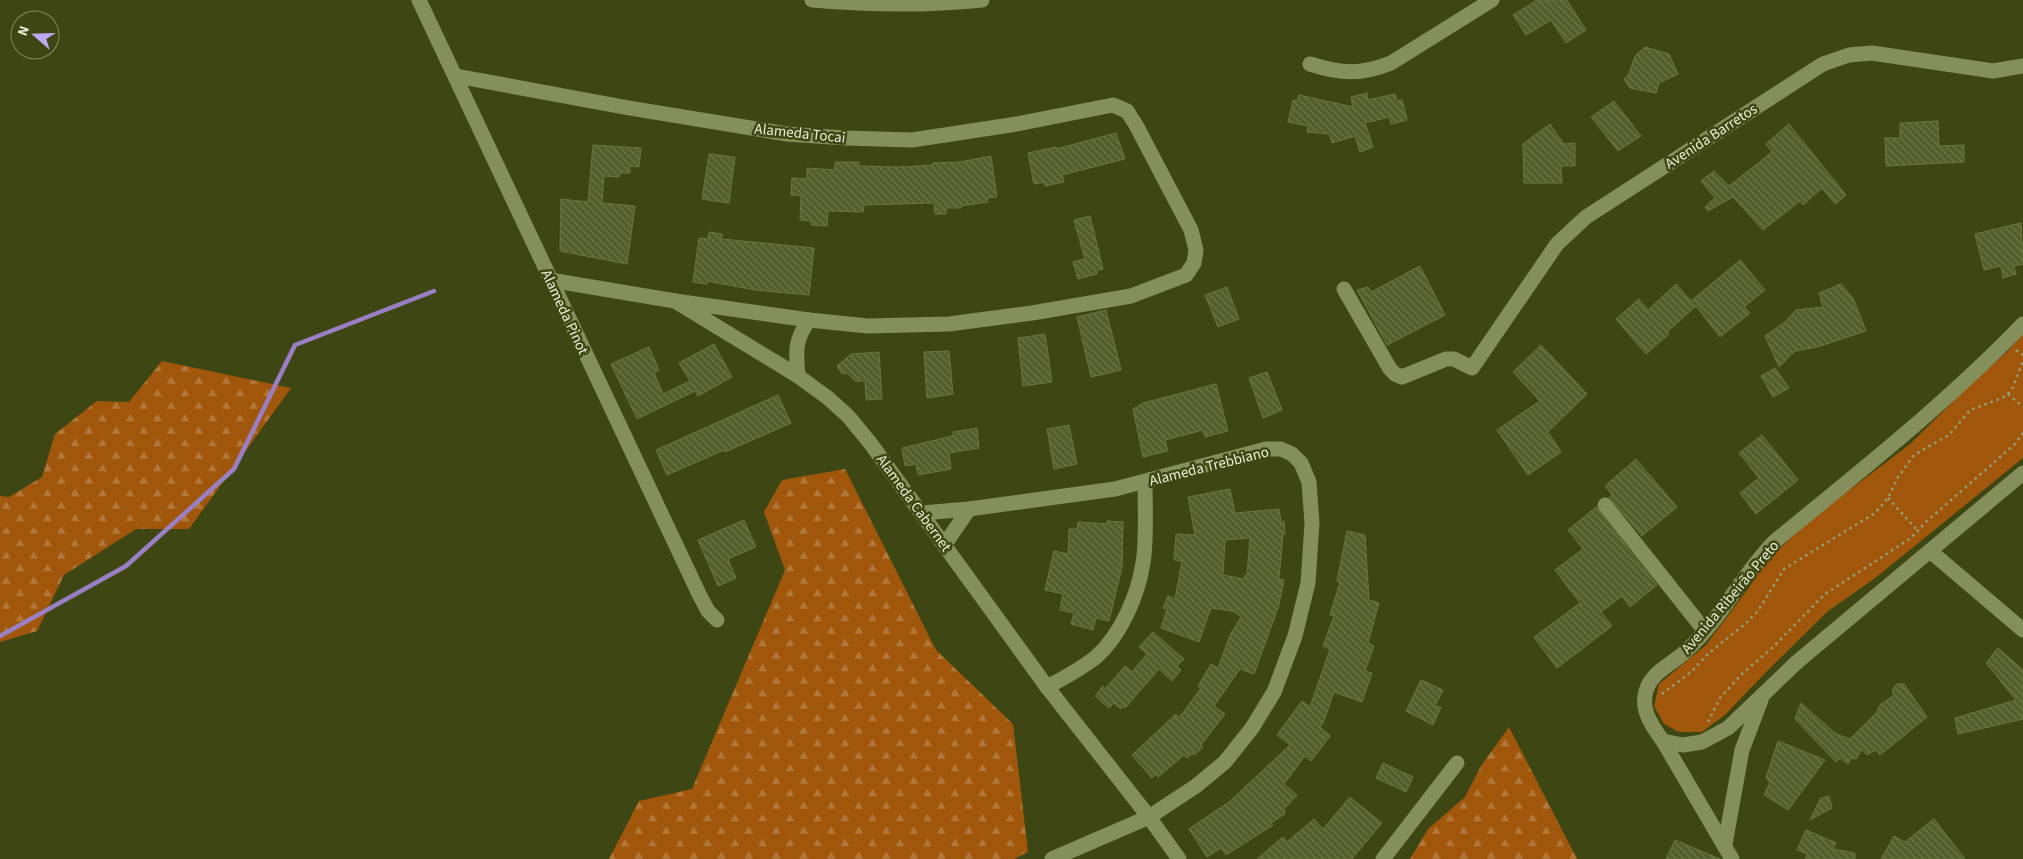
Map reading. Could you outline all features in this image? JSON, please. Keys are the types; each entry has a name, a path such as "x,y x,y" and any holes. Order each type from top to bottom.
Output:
{"street":[{"name":"Alameda Pinot","path":"419,0 708,611 717,620"},
{"path":"812,0 858,4 956,3 982,0"},
{"path":"1310,64 1333,71 1373,70 1391,63 1492,0"},
{"name":"Avenida Barretos","path":"1344,289 1395,374 1402,377 1446,359 1454,360 1469,368 1474,367 1557,244 1586,216 1823,64 1849,55 1872,53 1993,71 2023,66"},
{"name":"Alameda Tocai","path":"456,76 629,108 787,134 912,140 1016,124 1114,105 1127,111 1136,125 1191,230 1196,250 1194,263 1186,275 1131,296 1032,313 949,324 868,326 809,320 674,301"},
{"name":"Alameda Cabernet","path":"550,280 674,301 798,376 828,398 848,416 945,544 1047,687 1149,817 1179,859"},
{"path":"798,376 796,345 801,332 809,320"},
{"name":"Avenida Ribeirão Preto","path":"1732,859 1725,844 1647,715 1644,697 1649,683 1660,669 1685,652 1705,630 1774,542 1925,416 2001,347 2023,324"},
{"name":"Alameda Trebbiano","path":"922,513 969,509 1115,489 1266,449 1281,448 1292,454 1301,463 1309,482 1312,523 1308,583 1295,636 1274,692 1252,728 1225,762 1196,786 1149,817 1052,859"},
{"path":"1663,741 1683,745 1702,742 1728,728 1797,662 2023,473"},
{"path":"1047,687 1074,673 1096,656 1117,632 1134,598 1144,562 1146,482"},
{"path":"1604,505 1705,630"},
{"path":"945,544 969,509"},
{"path":"1930,551 2023,630"},
{"path":"1725,844 1742,750 1763,694"},
{"path":"1383,859 1457,763"}],"path":[{"path":"1660,696 1691,672 1709,653 1758,611 1784,569 1875,513 1888,498 1898,477 1914,455 1949,435 1970,410 2008,394 2013,387 2023,361"},
{"path":"2008,394 2023,407"},
{"path":"1705,724 1709,721 1720,698 1742,674 1773,647 1825,594 1897,548 1994,462 2023,433"},
{"path":"1888,498 1918,530"}],"green space":[{"path":"2023,334 2023,458 1874,579 1828,611 1726,714 1702,732 1679,732 1664,724 1654,706 1659,684 1706,645 1767,560 1818,514 1910,444 2008,351"},
{"path":"162,361 291,388 189,529 136,529 64,575 37,631 0,642 0,496 9,497 42,477 55,434 97,401 129,402"},
{"path":"845,469 936,650 1013,724 1028,852 1014,859 609,859 639,801 692,789 785,570 764,512 782,480"},
{"path":"1509,727 1577,859 1410,859 1428,829 1465,797 1481,766"}],"building":[{"path":"1537,0 1567,0 1586,30 1566,43 1551,20 1526,35 1513,15"},
{"path":"1645,47 1669,54 1678,74 1659,83 1656,93 1630,88 1624,79 1629,74 1635,56"},
{"path":"1367,93 1368,100 1395,94 1397,101 1402,100 1407,120 1391,124 1389,117 1365,123 1373,147 1360,152 1355,136 1332,143 1329,134 1307,132 1308,126 1288,122 1293,100 1297,101 1299,95 1353,107 1351,97"},
{"path":"1614,101 1641,136 1618,151 1591,117"},
{"path":"1938,121 1939,146 1964,145 1964,162 1886,166 1885,138 1900,138 1900,123"},
{"path":"1550,124 1564,144 1575,143 1575,166 1561,166 1562,183 1524,183 1523,144"},
{"path":"1789,124 1846,195 1835,204 1822,188 1803,205 1800,201 1763,230 1733,197 1708,211 1705,207 1715,198 1701,181 1714,171 1729,186 1772,152 1766,144"},
{"path":"1116,133 1125,159 1062,175 1064,182 1045,186 1045,182 1034,184 1028,153 1056,147 1056,149"},
{"path":"593,145 641,148 639,167 630,166 630,173 620,173 619,177 604,176 602,203 635,206 627,264 560,251 561,199 588,202"},
{"path":"709,154 735,157 729,203 702,199"},
{"path":"991,156 997,197 987,198 988,202 961,206 961,208 946,208 946,214 935,214 934,203 864,205 863,212 828,211 827,226 811,225 811,221 800,220 801,196 791,195 792,178 807,179 807,168 835,170 835,162 859,162 859,166 900,167 960,162"},
{"path":"1090,216 1103,269 1096,271 1097,274 1078,279 1073,262 1085,259 1074,220"},
{"path":"2021,223 2023,264 2014,266 2016,274 2003,278 2001,266 1984,270 1975,234"},
{"path":"709,232 722,234 722,239 814,248 809,295 755,290 707,281 707,284 693,282 699,238 708,239"},
{"path":"1740,260 1765,290 1744,307 1750,313 1720,337 1696,306 1667,332 1669,334 1646,354 1616,319 1639,299 1648,310 1676,284 1691,301"},
{"path":"1420,266 1445,315 1387,345 1357,290 1368,287 1371,292"},
{"path":"1841,284 1853,298 1866,331 1817,347 1795,351 1779,367 1765,336 1785,322 1796,310 1823,307 1819,293"},
{"path":"1227,287 1239,319 1218,327 1205,295"},
{"path":"1106,310 1121,370 1091,377 1077,317"},
{"path":"1045,334 1052,382 1023,386 1018,338"},
{"path":"714,344 732,377 698,396 695,391 637,419 611,364 649,347 659,370 654,373 663,394 690,381 679,363"},
{"path":"1541,345 1587,394 1548,432 1561,452 1528,475 1497,430 1540,401 1513,372"},
{"path":"949,351 953,394 927,398 924,352"},
{"path":"879,352 882,399 866,400 865,381 855,381 847,373 842,374 837,366 851,354"},
{"path":"1775,368 1789,388 1773,397 1761,376"},
{"path":"1267,372 1282,410 1263,418 1249,378"},
{"path":"1216,384 1228,431 1205,437 1203,430 1165,440 1168,451 1143,457 1133,409 1143,403"},
{"path":"778,395 791,423 667,475 656,450"},
{"path":"1069,425 1077,464 1054,469 1047,429"},
{"path":"977,428 979,448 949,453 951,469 918,475 916,464 905,466 902,448 953,436 953,432"},
{"path":"1762,435 1798,480 1756,514 1740,493 1759,478 1739,453"},
{"path":"1636,459 1677,507 1642,536 1609,497 1612,495 1605,486"},
{"path":"1230,489 1235,513 1279,509 1281,522 1284,521 1285,534 1283,534 1279,579 1284,580 1278,608 1254,674 1240,669 1214,706 1225,714 1201,745 1203,747 1187,758 1184,755 1158,777 1156,774 1152,778 1132,755 1176,714 1179,718 1201,688 1198,686 1211,664 1218,668 1230,635 1241,617 1233,611 1211,608 1199,642 1161,628 1167,609 1163,608 1168,596 1175,599 1182,561 1174,560 1176,534 1195,535 1188,497","holes":["1250,538 1247,575 1245,575 1244,579 1223,575 1225,540"]},
{"path":"1596,507 1657,585 1630,607 1622,596 1601,612 1612,626 1557,668 1534,637 1580,603 1555,570 1583,549 1568,530"},
{"path":"744,520 756,547 728,559 736,578 718,586 698,540"},
{"path":"1107,521 1123,522 1122,567 1109,621 1096,618 1093,630 1071,624 1074,613 1060,610 1063,594 1045,590 1054,551 1068,554 1069,529 1077,529 1078,522 1107,524"},
{"path":"1347,531 1365,535 1369,600 1379,603 1368,643 1374,646 1365,671 1372,673 1362,702 1334,692 1320,727 1330,736 1311,761 1305,756 1284,784 1297,795 1284,809 1285,814 1271,823 1273,825 1226,855 1221,848 1207,857 1189,829 1229,802 1290,745 1277,735 1302,701 1310,707 1330,649 1323,646 1334,616 1330,615 1340,582 1337,581"},
{"path":"1153,632 1184,659 1177,666 1181,670 1172,681 1159,669 1125,708 1123,706 1121,709 1114,703 1109,708 1095,696 1103,686 1105,689 1125,666 1132,672 1147,654 1139,647"},
{"path":"1998,648 2023,670 2023,719 1958,734 1955,718 2016,700 1986,663"},
{"path":"1421,680 1443,690 1435,706 1441,707 1433,725 1406,711"},
{"path":"1897,684 1904,684 1927,717 1880,755 1876,750 1867,755 1862,749 1856,759 1851,758 1848,764 1840,758 1836,762 1795,719 1801,703 1836,734 1850,739 1876,713 1880,705 1894,695 1892,690"},
{"path":"1778,741 1825,760 1788,810 1764,795 1770,782 1766,778"},
{"path":"1383,763 1413,777 1406,792 1376,778"},
{"path":"1829,796 1832,808 1810,820 1820,799"},
{"path":"1350,797 1382,823 1352,859 1257,859 1283,837 1287,842 1314,819 1323,829"},
{"path":"1934,819 1965,859 1881,859 1894,836 1905,842"},
{"path":"1806,830 1836,843 1833,849 1855,853 1855,859 1805,859 1808,854 1797,850"},
{"path":"1675,840 1720,859 1666,859"}],"waterway":[{"path":"0,636 126,566 234,469 295,345 434,291"}]}
